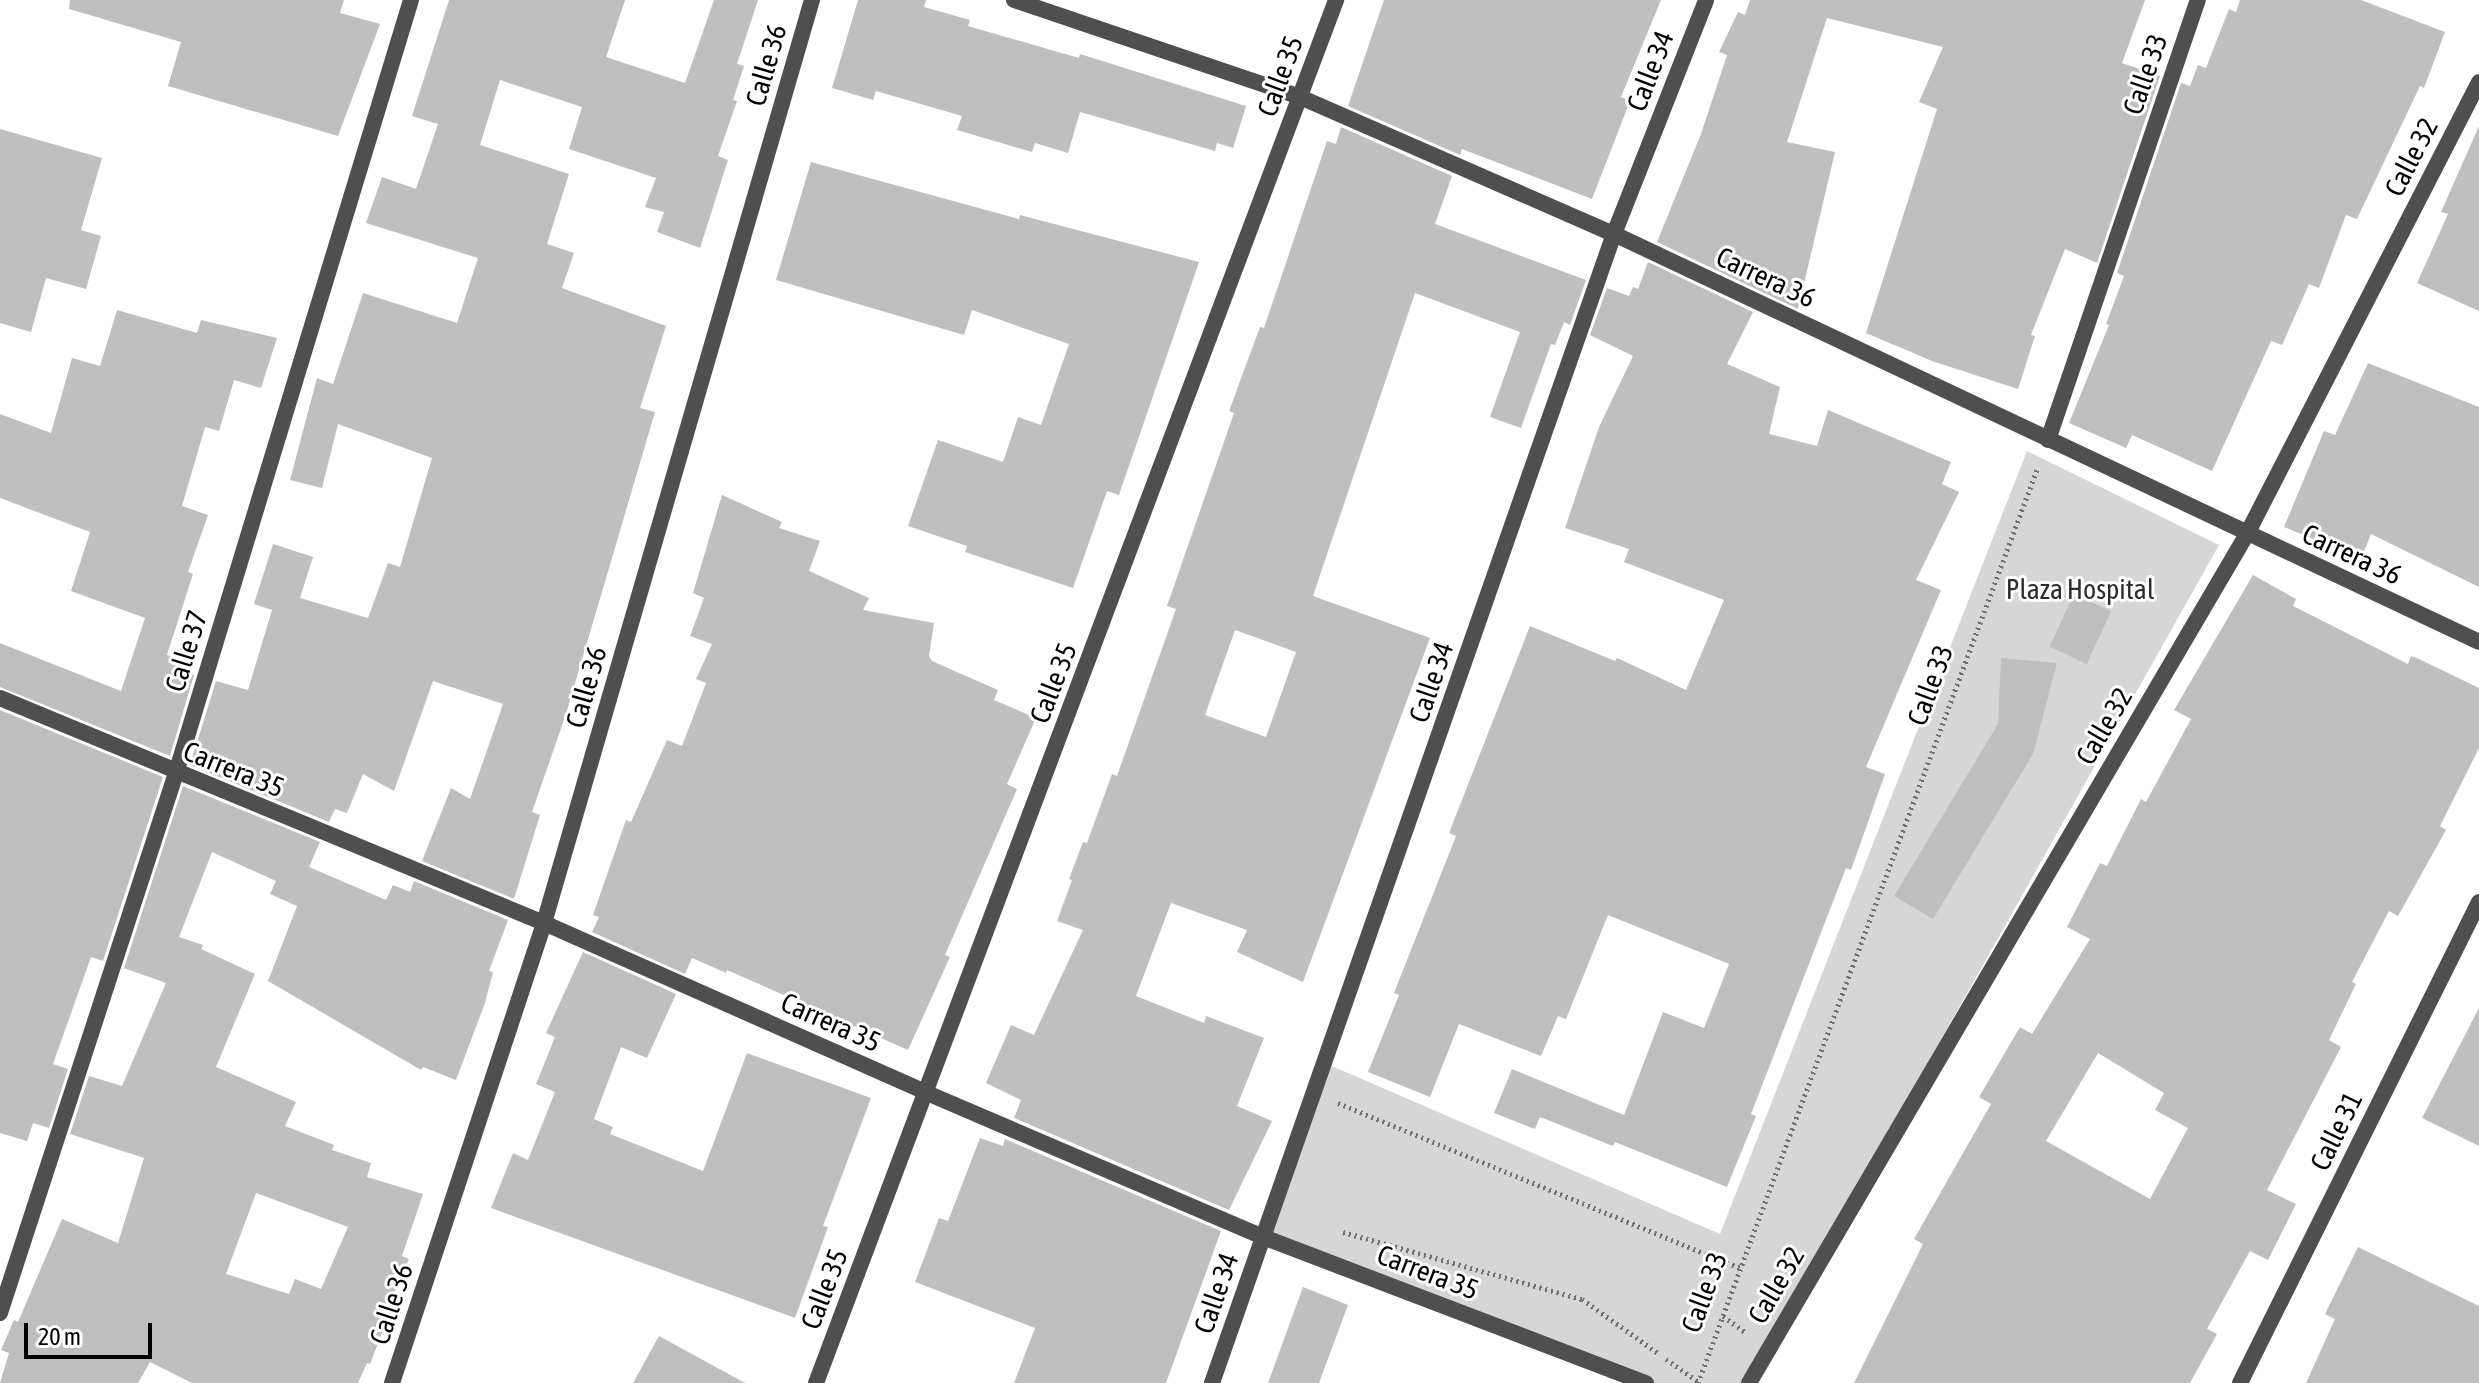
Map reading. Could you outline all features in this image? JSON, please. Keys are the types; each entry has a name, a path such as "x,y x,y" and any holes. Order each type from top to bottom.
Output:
{"street":[{"name":"Calle 37","path":"0,1313 176,773 411,0"},
{"name":"Calle 36","path":"392,1383 544,923 812,0"},
{"name":"Carrera 36","path":"1014,0 1300,97 1614,234 2479,642"},
{"name":"Calle 35","path":"816,1383 1336,0"},
{"name":"Calle 34","path":"1212,1383 1614,234 1706,0"},
{"name":"Calle 33","path":"2048,440 2198,0"},
{"name":"Calle 32","path":"1749,1383 2247,534 2479,82"},
{"name":"Carrera 35","path":"0,698 544,923 927,1093 1263,1237 1646,1383"},
{"name":"Calle 31","path":"2240,1383 2479,902"}],"path":[{"name":"Calle 33","path":"1698,1382 2048,440"},
{"path":"1315,1094 1741,1268"},
{"path":"1331,1228 1582,1299 1698,1382"}],"green space":[{"name":"Plaza Hospital","path":"2027,451 2219,545 1748,1383 1646,1383 1263,1237 1327,1064 1720,1234"}],"building":[{"path":"70,0 344,0 340,13 380,24 338,136 168,86 181,42 69,9"},
{"path":"449,0 625,0 606,57 685,83 714,0 758,0 737,64 744,66 733,100 737,101 718,156 728,160 700,248 657,232 664,212 645,207 656,178 569,149 582,107 500,80 480,145 569,174 547,244 574,253 562,288 666,326 640,408 655,412 566,714 532,812 540,815 514,899 422,861 451,788 470,799 503,704 433,681 394,791 363,774 347,813 335,809 329,822 190,765 216,681 248,690 272,610 254,604 273,544 313,557 300,598 368,618 388,563 400,567 432,458 338,424 322,488 290,480 317,378 333,384 363,293 457,323 478,258 366,223 382,177 416,189 438,124 412,116"},
{"path":"858,0 926,0 924,7 970,20 968,26 1079,58 1080,54 1246,106 1233,148 1217,143 1215,151 1080,112 1068,153 1035,143 1032,152 957,130 962,116 876,91 873,100 832,88"},
{"path":"1384,0 1661,0 1621,97 1630,101 1592,199 1462,149 1460,155 1348,106"},
{"path":"1750,0 2145,0 2122,63 2160,76 2097,263 2065,249 2031,335 2035,336 2018,389 1932,361 1866,333 1937,109 1919,102 1943,47 1827,18 1787,142 1835,152 1798,309 1657,242 1701,134 1727,55 1719,52 1738,12 1745,15"},
{"path":"2240,0 2361,0 2445,32 2424,88 2420,86 2357,219 2346,215 2319,288 2309,284 2282,345 2271,341 2212,471 2132,435 2126,448 2069,423 2109,325 2106,324 2124,276 2117,273 2181,83 2190,86 2198,65 2206,68 2229,9 2236,12"},
{"path":"2479,126 2479,311 2417,283 2448,214 2441,212"},
{"path":"1341,127 1452,176 1435,224 1586,280 1570,325 1564,322 1555,345 1551,344 1521,428 1490,417 1520,332 1415,293 1313,596 1430,638 1303,982 1237,952 1247,930 1171,903 1136,996 1204,1023 1206,1016 1264,1038 1237,1106 1272,1121 1229,1210 1014,1118 1021,1100 986,1083 1011,1025 1034,1035 1083,930 1057,921 1072,880 1069,879 1083,842 1087,843 1112,774 1117,776 1176,609 1167,606 1234,413 1229,411 1260,327 1264,328 1327,141 1336,144","holes":["1235,630 1296,652 1266,737 1205,715"]},
{"path":"0,129 102,158 81,230 101,236 86,289 46,278 31,332 0,323"},
{"path":"811,162 1019,219 1020,215 1199,262 1119,495 1107,491 1073,588 965,552 967,546 908,526 938,440 1003,462 1018,417 1041,425 1069,344 972,310 964,335 776,280"},
{"path":"1648,262 1753,312 1727,364 1780,387 1769,434 1817,446 1828,410 1951,462 1942,484 1959,492 1916,580 1941,590 1866,767 1885,774 1851,870 1846,868 1751,1114 1756,1116 1727,1187 1615,1142 1613,1146 1540,1117 1535,1129 1494,1113 1512,1069 1624,1115 1663,1012 1704,1028 1729,964 1608,915 1566,1019 1558,1016 1541,1056 1459,1024 1430,1097 1368,1072 1399,995 1394,993 1456,836 1449,833 1530,626 1615,661 1617,658 1686,690 1724,600 1624,562 1629,549 1565,528 1599,427 1633,356 1590,335 1607,288 1629,296 1633,287 1638,289"},
{"path":"117,310 197,333 201,320 277,338 261,388 234,380 219,431 205,427 182,506 208,515 188,572 193,574 167,655 183,660 179,670 194,675 170,756 0,687 0,643 121,691 145,618 71,591 90,532 0,498 0,414 51,433 72,358 100,366"},
{"path":"2368,363 2479,407 2479,587 2371,534 2361,559 2284,527 2324,431 2335,435"},
{"path":"722,495 782,522 779,528 820,541 809,571 869,598 863,610 934,623 929,656 932,661 998,690 994,700 1036,718 1007,784 1017,789 945,955 950,957 908,1050 727,970 726,973 692,958 685,974 592,932 599,917 593,915 626,820 631,822 667,740 682,746 706,683 696,679 712,644 690,636 704,598 693,593"},
{"path":"2253,575 2296,599 2293,606 2408,664 2411,656 2479,688 2479,748 2440,826 2446,830 2398,916 2389,911 2352,982 2356,984 2329,1040 2341,1047 2267,1190 2296,1204 2268,1260 2250,1251 2207,1329 2217,1334 2190,1383 1854,1383 1923,1244 1914,1239 1991,1104 1979,1097 2020,1027 2032,1034 2090,939 2067,927 2100,863 2107,866 2141,799 2146,802 2191,719 2174,710","holes":["2098,1053 2164,1093 2155,1110 2188,1128 2150,1199 2046,1141"]},
{"path":"2074,594 2111,611 2087,664 2049,647"},
{"path":"2001,658 2057,663 2033,754 1933,919 1894,896 1998,724"},
{"path":"0,710 163,777 103,961 91,957 53,1064 68,1069 49,1128 33,1123 27,1141 0,1133"},
{"path":"183,786 320,842 309,867 386,900 393,885 410,892 414,881 508,920 489,971 493,972 485,1003 456,1080 423,1067 421,1070 268,981 297,906 270,894 276,881 212,852 179,937 203,945 201,949 255,974 216,1067 296,1102 285,1126 334,1145 332,1150 371,1163 367,1177 423,1194 402,1256 409,1259 385,1314 389,1315 370,1364 367,1363 358,1383 192,1383 150,1362 138,1383 0,1383 9,1353 1,1350 14,1320 18,1322 62,1219 118,1243 144,1158 70,1134 89,1076 122,1086 166,983 124,968","holes":["256,1193 348,1227 321,1289 295,1279 289,1294 226,1274"]},
{"path":"583,952 676,994 647,1058 621,1047 594,1119 613,1127 610,1134 703,1171 747,1053 871,1098 823,1226 828,1227 795,1318 491,1208 513,1153 528,1160 555,1092 536,1084 555,1037 546,1033"},
{"path":"2479,1008 2479,1146 2422,1118"},
{"path":"980,1138 1003,1146 1005,1139 1221,1231 1166,1383 1014,1383 1035,1328 915,1282 939,1218 948,1221"},
{"path":"2358,1247 2479,1306 2479,1383 2306,1383 2335,1319 2325,1314"},
{"path":"1303,1287 1348,1305 1319,1383 1268,1383"},
{"path":"659,1336 745,1383 633,1383"}]}
